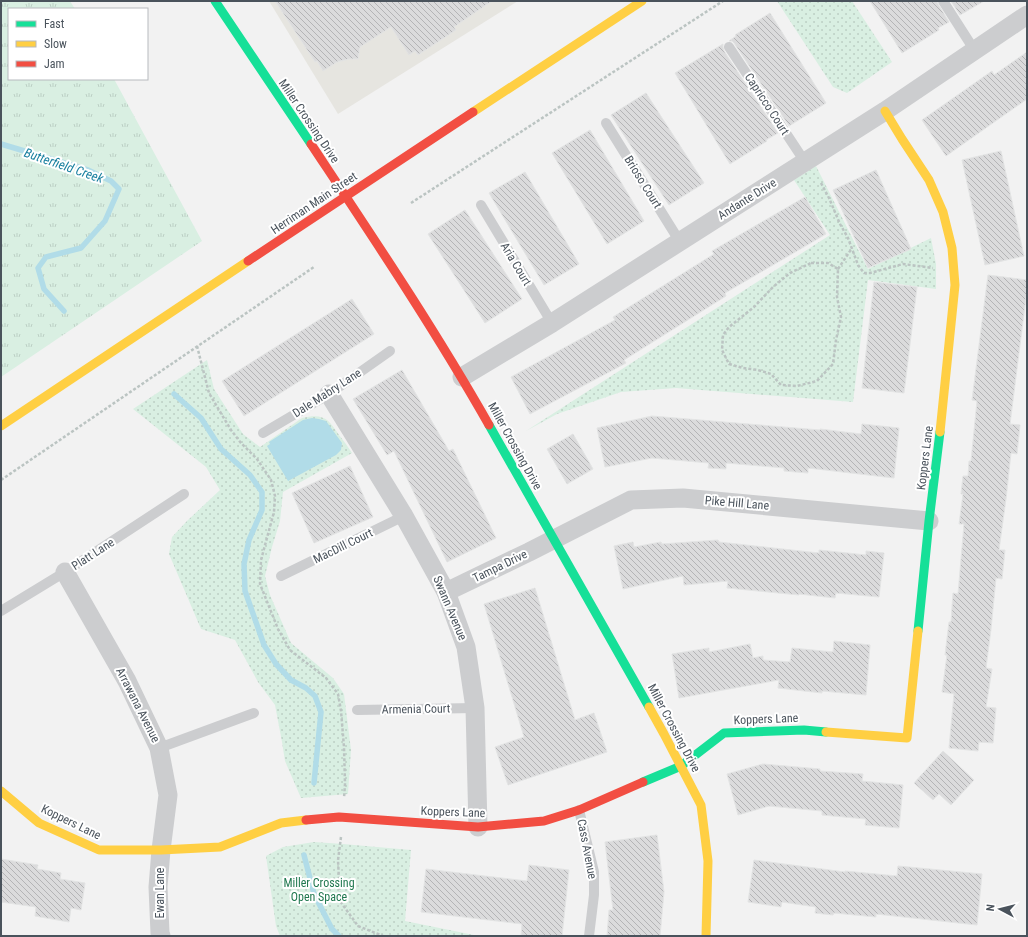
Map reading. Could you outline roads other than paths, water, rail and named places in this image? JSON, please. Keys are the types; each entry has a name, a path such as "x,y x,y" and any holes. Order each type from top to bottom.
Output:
{"street":[{"name":"Miller Crossing Drive","path":"215,1 377,244 462,377 681,766 701,805 708,861 710,936"},
{"name":"Herriman Main Street","path":"1,426 345,196 642,1"},
{"name":"Andante Drive","path":"462,377 552,323 885,111 1027,15"},
{"name":"Koppers Lane","path":"1,791 39,823 98,850 161,850 220,847 281,823 339,817 478,827 544,821 579,810 681,766 724,733 804,730 906,738 955,285 952,248 943,212 929,180 885,111"},
{"name":"Swann Avenue","path":"329,394 404,516 446,592 466,646 475,708 478,827"},
{"name":"Pike Hill Lane","path":"554,540 631,500 683,498 929,521"},
{"name":"Tampa Drive","path":"446,592 554,540"},
{"name":"Arrawana Avenue","path":"65,572 127,681 159,748 168,796 161,850"},
{"name":"Ewan Lane","path":"161,850 158,887 161,936"}],"lane":[{"path":"943,1 975,51"},
{"name":"Capricco Court","path":"729,46 805,162"},
{"name":"Brioso Court","path":"606,123 680,242"},
{"name":"Aria Court","path":"481,205 552,323"},
{"name":"Dale Mabry Lane","path":"263,433 329,394 390,352"},
{"name":"Platt Lane","path":"1,612 184,494"},
{"name":"MacDill Court","path":"281,576 404,516"},
{"name":"Armenia Court","path":"357,710 475,708"},
{"path":"159,748 254,713"},
{"name":"Cass Avenue","path":"579,810 594,872 594,895 589,936"}],"water":[{"path":"312,418 326,421 342,443 341,450 336,455 288,481 267,446 270,444 269,442 303,420"}],"waterway":[{"name":"Butterfield Creek","path":"1,144 88,170 111,181 119,189 105,221 81,248 46,257 38,268 44,289 64,311"},
{"name":"Butterfield Creek","path":"174,394 201,418 221,449 250,475 262,492 262,510 249,540 244,564 245,591 264,645 276,664 291,680 306,688 315,696 321,712 314,783"},
{"name":"Butterfield Creek","path":"304,855 314,894 332,929 339,936"}],"park label":[{"name":"Miller Crossing Open Space","path":"319,890"}]}
